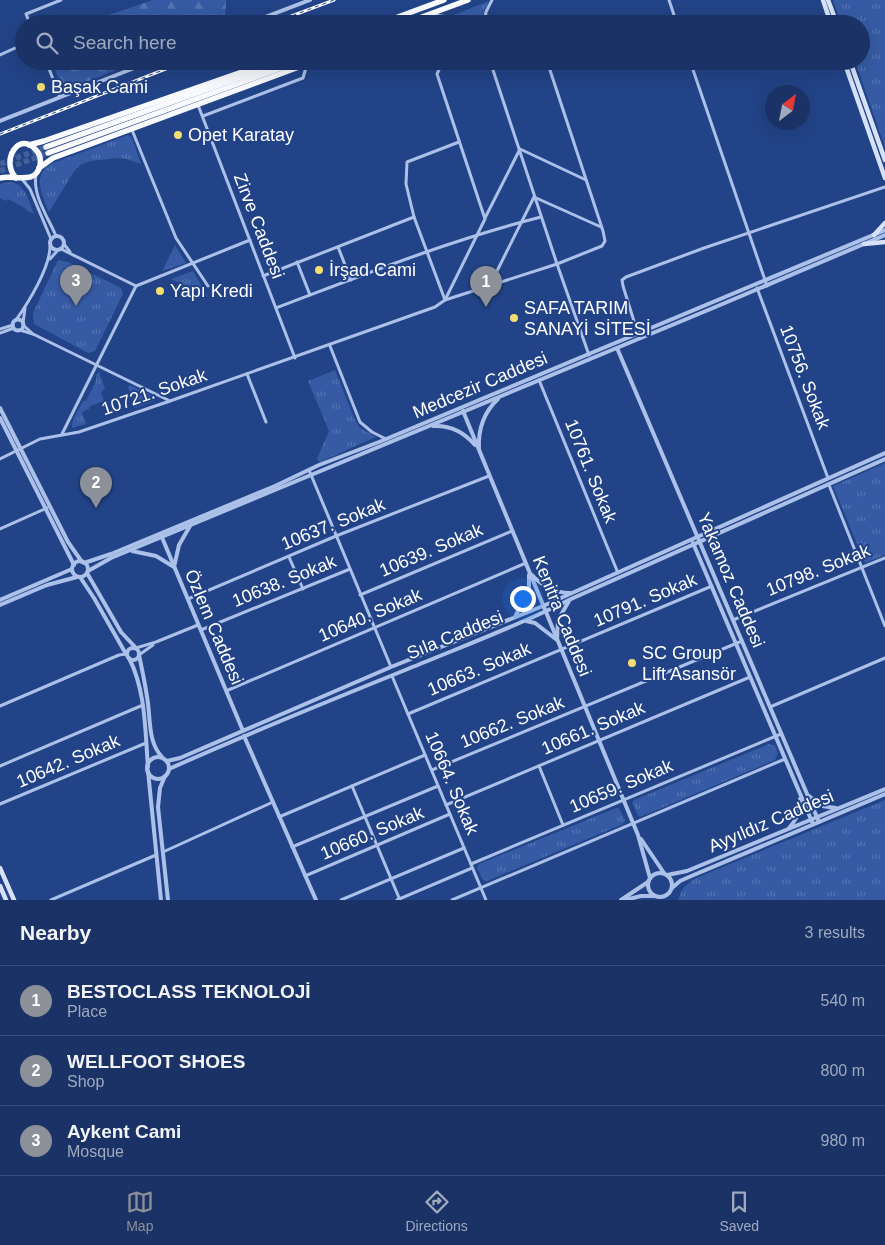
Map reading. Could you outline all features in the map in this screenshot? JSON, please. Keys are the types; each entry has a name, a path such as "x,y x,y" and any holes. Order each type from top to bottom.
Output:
{"highway":[{"path":"403,15 444,0"},
{"path":"430,14 468,0"},
{"path":"19,178 8,171 5,161 6,156 13,147 44,141 248,70"},
{"path":"262,70 47,150 274,70"},
{"path":"0,178 8,176 19,178 31,177 53,158 290,70"},
{"path":"29,145 38,152 40,162 38,170"}],"main road":[{"path":"823,0 829,15"},
{"path":"828,0 834,15"},
{"path":"847,70 885,178"},
{"path":"853,70 885,160"},
{"path":"874,235 885,223"},
{"path":"864,244 885,242"},
{"path":"0,868 14,900"},
{"path":"0,886 6,900"}],"street":[{"path":"26,15 61,0"},
{"path":"271,15 310,0"},
{"path":"486,15 492,0"},
{"path":"669,0 674,15"},
{"path":"430,14 437,15"},
{"path":"0,55 15,48"},
{"path":"50,70 60,97"},
{"path":"0,121 129,70"},
{"path":"203,116 303,78 306,70"},
{"path":"439,70 437,74 485,218"},
{"path":"493,70 556,264 590,356"},
{"path":"550,70 602,227"},
{"path":"693,70 766,284"},
{"name":"Zirve Caddesi","path":"198,105 295,358"},
{"path":"132,130 176,238 208,286"},
{"path":"445,300 414,217 406,184 407,162 459,142"},
{"path":"520,149 586,180"},
{"path":"445,300 520,149"},
{"path":"38,170 35,184 38,197 56,236 61,238 72,255"},
{"path":"19,178 30,189 51,239 48,261 26,308 20,330"},
{"path":"638,334 622,280 704,248 885,187"},
{"path":"490,285 534,197"},
{"path":"534,197 602,227"},
{"path":"263,276 414,217"},
{"path":"276,308 426,251 541,217"},
{"name":"10721. Sokak","path":"0,459 40,439 79,432 330,346 435,307 445,300 556,264 602,246 605,241 602,227"},
{"name":"Medcezir Caddesi","path":"83,562 111,554 161,535 309,470 461,407 590,356 616,348 757,288 885,230"},
{"name":"Medcezir Caddesi","path":"766,284 885,235"},
{"path":"51,239 56,236"},
{"path":"62,434 136,286 250,240"},
{"path":"48,261 64,244"},
{"path":"50,246 54,250 72,255 136,286"},
{"path":"338,247 351,280"},
{"path":"298,262 310,295"},
{"name":"Medcezir Caddesi","path":"88,572 105,561 161,535 190,526 428,427 539,380 638,334 757,288"},
{"name":"10756. Sokak","path":"757,288 828,478"},
{"path":"0,333 13,327 26,308"},
{"path":"16,320 19,320 33,334"},
{"path":"0,329 13,327 33,334 170,401"},
{"path":"330,346 360,422 372,432 386,439"},
{"name":"Yakamoz Caddesi","path":"616,348 818,819"},
{"path":"247,374 266,422"},
{"name":"10761. Sokak","path":"539,380 618,573"},
{"path":"479,451 482,422 499,397"},
{"name":"Kenitra Caddesi","path":"461,407 638,835"},
{"path":"0,408 47,508 73,567 74,574 94,598 128,656 137,678 143,705 161,900"},
{"path":"0,418 19,449 68,542 88,566 88,572 121,632 140,655 152,738 156,750 167,761 169,769 160,788 158,800 168,900"},
{"path":"428,427 445,426 456,429 470,439 479,451"},
{"path":"167,761 180,758 243,734 391,667 543,606 885,453"},
{"name":"Sıla Caddesi","path":"169,769 243,734 526,621 571,599 885,459"},
{"path":"309,470 391,667"},
{"name":"10637. Sokak","path":"188,599 336,536 489,476"},
{"path":"829,485 885,626"},
{"path":"0,528 47,508"},
{"path":"130,550 156,556 174,567 179,545 190,526"},
{"name":"10639. Sokak","path":"360,595 512,531"},
{"name":"Özlem Caddesi","path":"161,535 243,734 316,900"},
{"name":"Yakamoz Caddesi","path":"691,539 813,824"},
{"path":"289,556 303,589"},
{"name":"10798. Sokak","path":"733,620 885,558"},
{"path":"0,600 73,567 78,562 83,562"},
{"name":"10640. Sokak","path":"226,691 526,563"},
{"name":"10638. Sokak","path":"201,630 350,569"},
{"path":"0,605 47,585 84,576 88,572"},
{"path":"529,572 540,583 551,589 572,593"},
{"path":"515,618 529,589 529,572"},
{"name":"10791. Sokak","path":"561,650 712,586"},
{"path":"557,640 558,620 565,605 571,599"},
{"path":"526,621 535,623 557,640"},
{"path":"128,656 130,648 156,642 198,625"},
{"name":"10662. Sokak","path":"432,770 742,641"},
{"path":"0,706 119,655 128,656 135,660 156,642"},
{"name":"10663. Sokak","path":"408,714 561,650"},
{"path":"770,707 885,658"},
{"name":"10664. Sokak","path":"392,676 486,900"},
{"name":"10661. Sokak","path":"446,805 750,677"},
{"path":"0,766 143,705"},
{"name":"10659. Sokak","path":"399,900 563,825 781,734"},
{"name":"10642. Sokak","path":"0,804 146,743"},
{"path":"279,817 425,754"},
{"path":"148,769 152,759 162,757"},
{"path":"452,900 785,759"},
{"path":"539,766 563,825"},
{"path":"148,769 155,778 165,776"},
{"path":"352,786 399,900"},
{"path":"292,847 438,786"},
{"name":"Ayyıldız Caddesi","path":"672,890 680,881 813,824 818,819 838,808 885,789"},
{"path":"788,829 794,822 801,805 799,791"},
{"path":"806,792 818,804 838,808"},
{"name":"Ayyıldız Caddesi","path":"666,874 687,871 811,819 818,819 885,794"},
{"path":"163,852 273,802"},
{"name":"10660. Sokak","path":"305,876 450,814"},
{"path":"638,835 672,881 671,898"},
{"path":"638,835 649,880 649,890 657,898"},
{"path":"341,900 464,848"},
{"path":"51,900 156,855"},
{"path":"621,900 656,874 666,874"},
{"path":"625,900 642,896 657,898 666,896 672,890"}],"green space":[{"path":"153,0 226,0 225,15 109,15"},
{"path":"833,0 885,0 885,147 858,70 870,70 870,15 838,15"},
{"path":"489,1 483,15 454,15"},
{"path":"55,70 116,70 63,91"},
{"path":"128,135 132,138 141,164 117,158 82,164 75,170 49,212 40,187 41,174 45,169 51,164"},
{"path":"11,182 24,190 34,214 8,199 6,201 0,198 0,184"},
{"path":"175,245 186,263 162,271"},
{"path":"58,260 68,262 121,288 123,294 95,351 88,353 34,324 33,313"},
{"path":"193,271 208,297 171,279"},
{"path":"335,370 355,420 360,428 376,437 320,462 317,459 329,431 308,381"},
{"path":"99,372 105,389 101,392 104,401 90,406 89,409 82,412 86,424 72,428 76,414 83,401 86,401 96,381 96,375"},
{"path":"130,385 153,396 154,401 135,408 128,387"},
{"path":"885,463 885,555 865,563 833,486"},
{"path":"769,744 775,746 778,753 775,760 640,817 632,803 634,800"},
{"path":"885,800 885,900 678,900 683,888 694,879"},
{"path":"619,808 625,820 623,824 487,881 483,880 477,868 479,864"}],"tunnel":[{"path":"0,164 46,147"},
{"path":"0,171 48,153"}],"railway":[{"path":"294,15 334,0"},
{"path":"0,134 163,70"}],"place":[{"name":"Başak Cami","path":"41,87"},
{"name":"Opet Karatay","path":"178,135"},
{"name":"İrşad Cami","path":"319,270"},
{"name":"Yapı Kredi","path":"160,291"},
{"name":"Aykent Cami","path":"76,306"},
{"name":"BESTOCLASS TEKNOLOJİ","path":"486,307"},
{"name":"SAFA TARIM SANAYİ SİTESİ","path":"514,318"},
{"name":"WELLFOOT SHOES","path":"96,508"},
{"name":"SC Group Lift Asansör","path":"632,663"}]}
